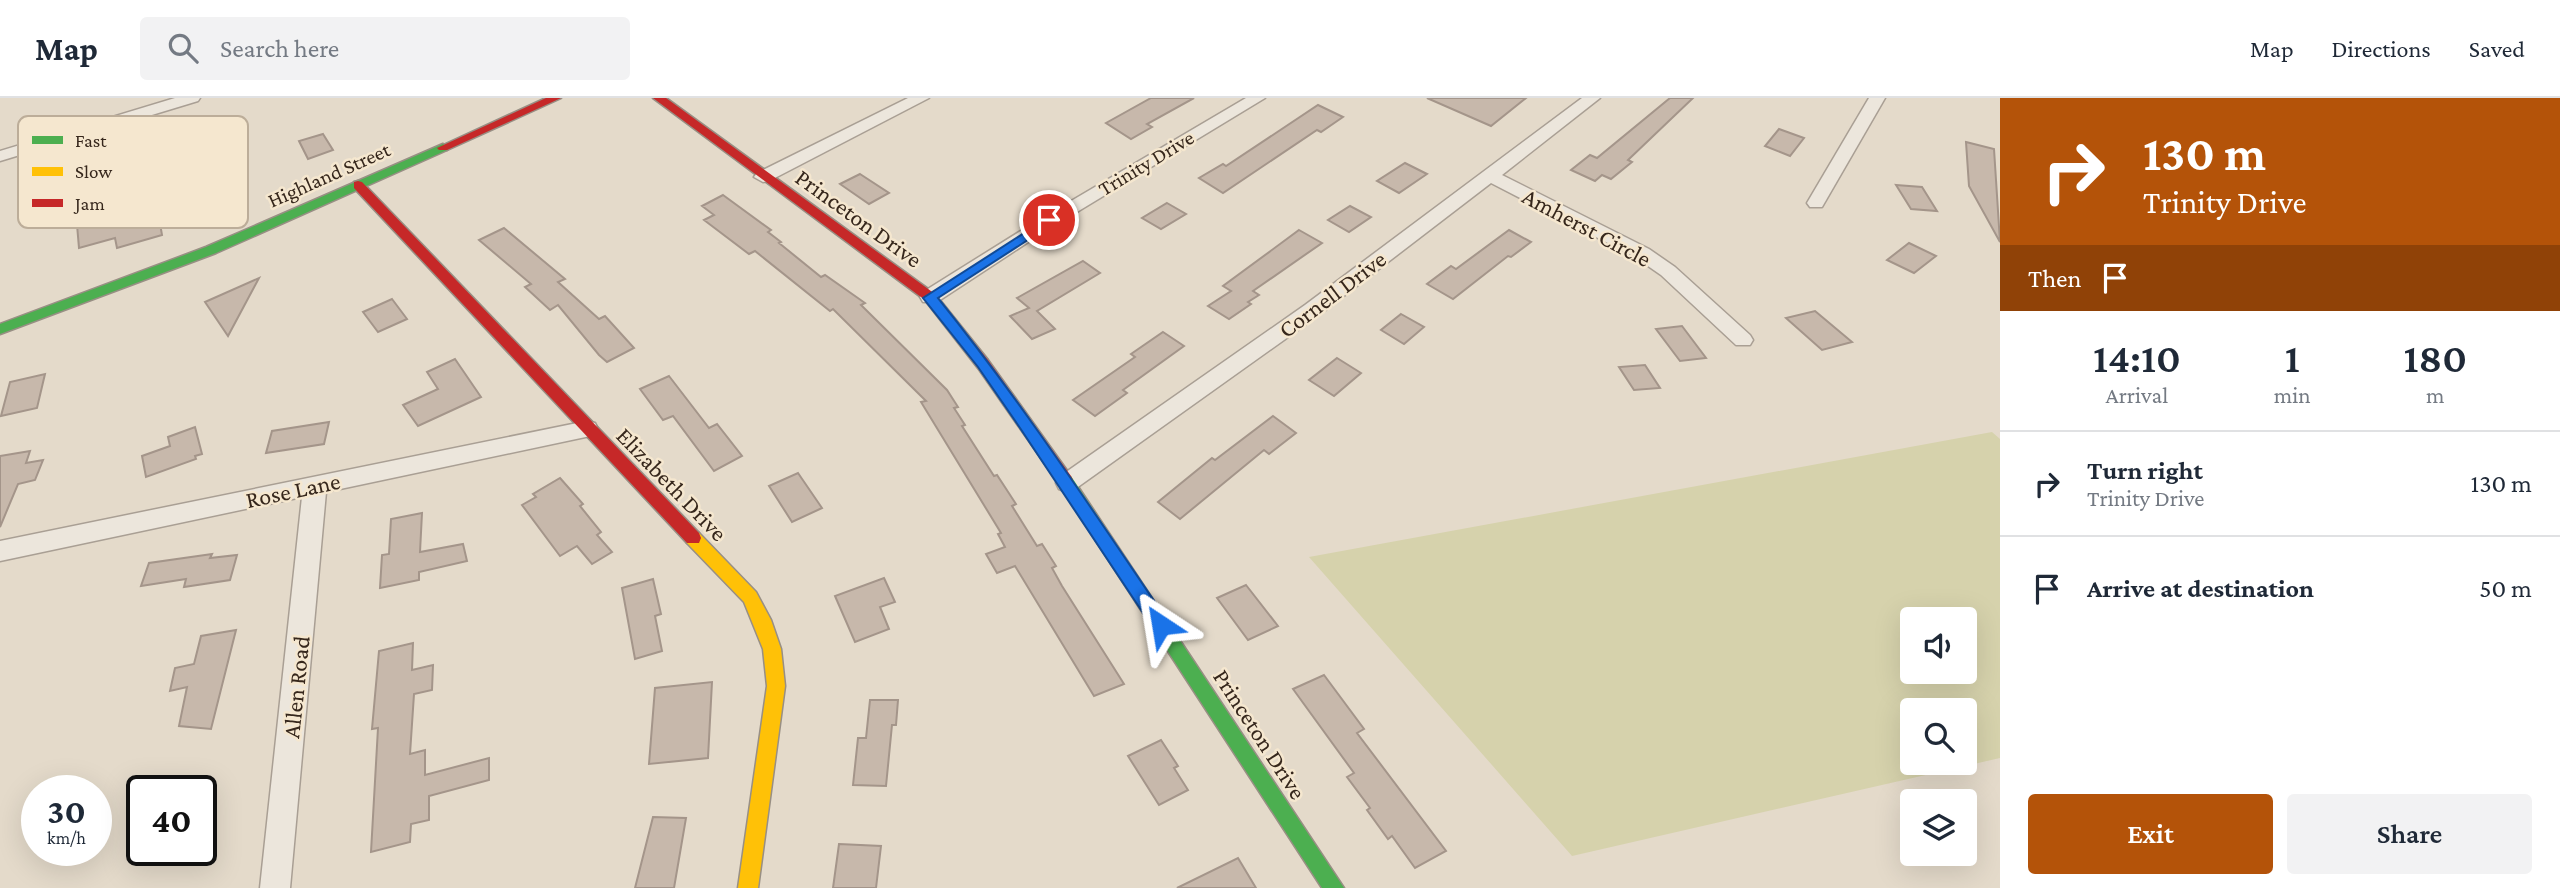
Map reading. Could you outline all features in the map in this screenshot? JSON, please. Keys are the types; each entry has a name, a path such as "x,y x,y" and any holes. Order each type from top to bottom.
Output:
{"street":[{"name":"Highland Street","path":"0,329 128,284 219,247 555,98"},
{"name":"Princeton Drive","path":"659,98 930,298 983,364 1067,483 1334,888"},
{"path":"763,177 921,98"},
{"name":"Trinity Drive","path":"930,298 1032,231 1257,98"},
{"name":"Cornell Drive","path":"1067,483 1312,310 1592,98"},
{"path":"1816,203 1877,98"},
{"path":"132,116 188,99"},
{"path":"0,156 18,151"},
{"name":"Amherst Circle","path":"1490,176 1642,253 1668,271 1743,340"},
{"name":"Elizabeth Drive","path":"358,185 587,429 750,597 767,625 774,654 776,687 748,888"},
{"name":"Rose Lane","path":"0,551 587,429"},
{"name":"Allen Road","path":"275,888 315,485"}],"shaded area":[{"path":"1992,432 2000,439 2000,758 1977,763 1977,698 1900,698 1900,775 1926,775 1572,856 1309,557"}],"building":[{"path":"1151,98 1194,98 1147,124 1152,127 1131,139 1106,123"},
{"path":"1427,98 1526,98 1491,126"},
{"path":"1670,98 1693,98 1628,160 1632,162 1611,179 1602,175 1595,181 1571,170 1590,155 1597,158"},
{"path":"1318,105 1343,117 1321,132 1317,130 1223,193 1199,178 1223,164 1226,166"},
{"path":"1779,129 1804,138 1790,156 1765,146"},
{"path":"323,134 333,150 308,159 299,141"},
{"path":"1966,142 1994,149 2000,242 1969,186"},
{"path":"1405,163 1427,174 1399,193 1377,181"},
{"path":"860,174 889,193 869,204 840,184"},
{"path":"1896,185 1922,187 1937,211 1911,209"},
{"path":"723,195 771,230 768,232 781,242 779,243 821,277 825,275 865,303 861,305 947,390 958,407 954,408 965,425 962,426 994,476 997,475 1016,504 1012,506 1037,546 1042,544 1056,566 1052,568 1062,586 1124,684 1094,696 1015,566 997,573 986,554 1005,547 998,534 1001,533 921,402 926,401 833,309 830,311 755,251 749,254 704,220 714,215 702,206"},
{"path":"1167,203 1186,214 1161,229 1142,218"},
{"path":"1350,206 1371,217 1349,232 1328,220"},
{"path":"77,228 161,228 162,235 117,248 115,238 79,248"},
{"path":"504,228 565,279 558,282 599,319 605,316 634,348 607,362 558,305 550,310 525,287 531,284 479,240"},
{"path":"1299,230 1322,243 1253,291 1259,295 1229,319 1208,306 1231,291 1223,286"},
{"path":"1509,230 1531,242 1511,257 1508,256 1453,299 1427,284 1451,266 1456,269"},
{"path":"1909,243 1936,256 1914,273 1887,260"},
{"path":"1083,261 1100,273 1037,311 1055,329 1032,339 1010,316 1029,308 1017,298"},
{"path":"259,278 228,336 205,302"},
{"path":"392,299 407,319 378,332 363,312"},
{"path":"1815,311 1852,342 1822,350 1786,318"},
{"path":"1401,314 1424,327 1404,344 1381,330"},
{"path":"1682,326 1706,358 1680,361 1656,329"},
{"path":"1163,332 1184,346 1123,390 1127,393 1095,416 1073,400 1135,357 1131,354"},
{"path":"1337,358 1361,373 1334,396 1309,380"},
{"path":"455,359 481,397 418,426 403,405 438,389 427,372"},
{"path":"1645,365 1660,388 1634,390 1619,367"},
{"path":"45,374 37,408 1,416 10,382"},
{"path":"669,376 709,428 717,424 742,456 714,471 673,416 663,420 640,389"},
{"path":"1273,416 1296,433 1269,454 1264,450 1180,519 1158,502 1212,458 1215,460"},
{"path":"329,422 324,444 266,453 272,431"},
{"path":"195,427 202,454 195,456 196,459 146,477 142,456 170,446 168,437"},
{"path":"30,451 26,463 43,460 35,480 18,484 0,527 0,456"},
{"path":"798,473 822,508 792,522 769,486"},
{"path":"560,478 583,504 580,506 601,532 597,535 612,552 592,564 577,546 560,556 522,505 536,497 533,494"},
{"path":"422,513 420,552 463,544 467,561 419,572 419,580 380,588 382,555 389,554 391,519"},
{"path":"212,554 210,558 237,555 230,580 184,587 186,579 141,586 149,563"},
{"path":"884,578 895,602 880,607 889,629 855,642 835,596"},
{"path":"653,579 661,614 655,616 662,651 635,659 622,588"},
{"path":"1246,585 1278,626 1248,640 1217,598"},
{"path":"236,630 211,729 179,726 187,687 170,691 175,668 194,664 201,636"},
{"path":"413,643 412,670 433,665 432,690 414,694 410,754 425,750 425,775 489,758 489,780 429,796 429,820 411,824 410,842 371,852 378,728 372,729 379,651"},
{"path":"1324,675 1364,729 1357,733 1446,851 1415,868 1392,836 1388,839 1367,810 1370,808 1347,777 1354,773 1293,689"},
{"path":"712,682 708,758 649,764 655,688"},
{"path":"870,700 898,700 896,725 892,725 886,786 853,785 858,738 866,738"},
{"path":"1161,740 1178,766 1174,768 1188,790 1159,805 1128,756"},
{"path":"653,817 686,818 674,888 635,888"},
{"path":"839,844 881,846 876,888 833,888"},
{"path":"1238,858 1256,888 1177,888"}],"traffic: fast":[{"path":"0,329 211,250 443,148"},
{"path":"1065,480 1334,888"}],"traffic: slow":[{"path":"693,538 750,597 772,649 776,686 748,888"}],"traffic: jam":[{"path":"443,148 555,98"},
{"path":"659,98 930,297 983,364 1065,480"},
{"path":"358,185 693,538"}],"route":[{"path":"1049,220 930,298 983,364 1067,483 1161,625"}]}
